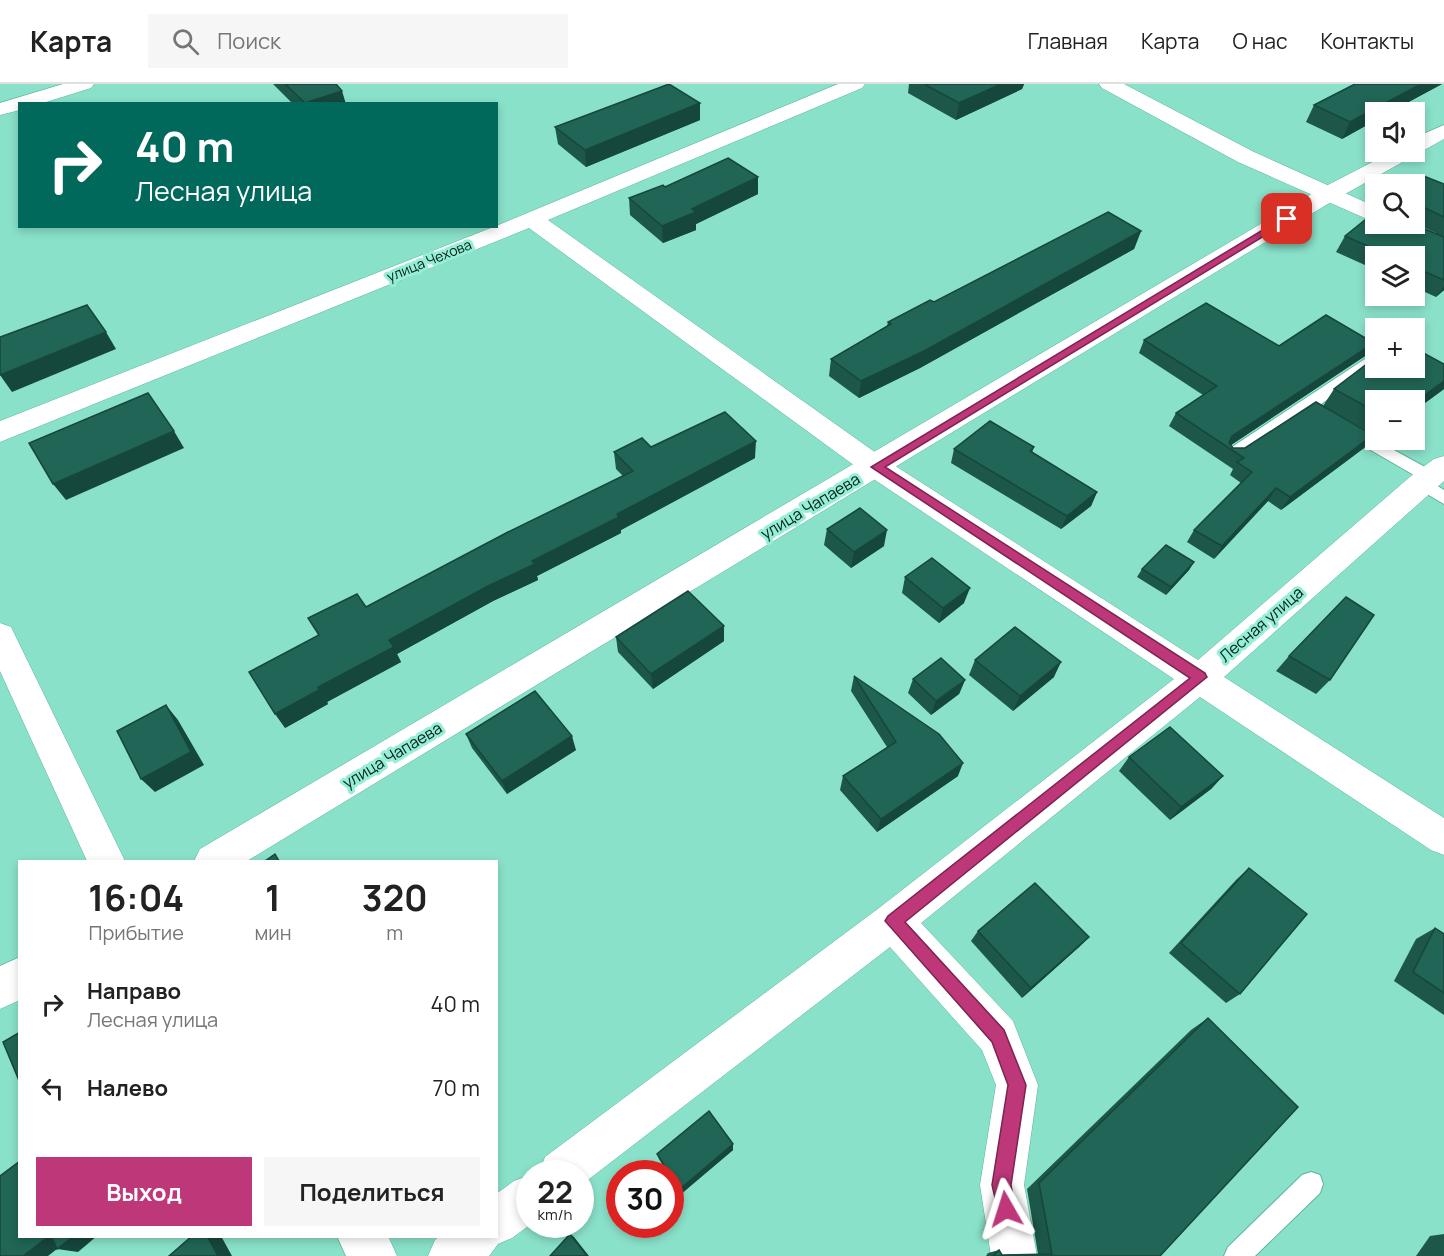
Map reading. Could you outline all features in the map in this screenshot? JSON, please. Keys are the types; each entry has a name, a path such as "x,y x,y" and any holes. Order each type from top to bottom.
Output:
{"street":[{"path":"24,102 84,84"},
{"name":"улица Чехова","path":"0,432 531,219 855,84"},
{"path":"1109,84 1246,157 1365,211"},
{"path":"0,109 18,104"},
{"path":"1425,141 1444,131"},
{"name":"улица Чапаева","path":"215,860 876,467 1328,194 1388,162"},
{"path":"531,219 876,467 1444,838"},
{"name":"Лесная улица","path":"578,1160 893,921 1200,677 1435,481"},
{"path":"0,636 106,860"},
{"path":"893,921 998,1036 1017,1085 1002,1185 1014,1256"},
{"path":"0,989 18,978"},
{"path":"498,1221 516,1207"},
{"path":"361,1238 374,1256"},
{"path":"451,1256 475,1238"}],"lane":[{"path":"1231,455 1313,409 1365,365"},
{"path":"1338,424 1435,481"},
{"path":"1237,1256 1311,1184"}],"building":[{"path":"285,84 336,84 342,91 308,102 304,102"},
{"path":"669,84 700,103 585,150 555,127"},
{"path":"924,84 1001,84 959,103"},
{"path":"1355,84 1421,84 1387,102 1365,102 1365,114 1350,122 1314,105"},
{"path":"728,158 758,177 692,209 696,212 662,226 629,198 663,185 665,187"},
{"path":"1425,177 1444,184 1444,217 1425,208"},
{"path":"1108,212 1141,231 924,351 861,381 831,359 891,324 888,322 930,300 934,302"},
{"path":"1365,220 1365,234 1425,234 1425,229 1444,237 1444,280 1425,272 1425,246 1368,246 1345,236"},
{"path":"1206,303 1279,346 1326,315 1365,338 1365,349 1232,436 1229,443 1233,448 1245,448 1316,402 1365,430 1365,441 1290,497 1276,488 1222,546 1194,530 1252,472 1237,462 1244,458 1176,413 1217,386 1144,340"},
{"path":"87,305 106,332 0,375 0,337"},
{"path":"1425,354 1444,364 1444,381 1425,395 1425,390 1365,390 1365,406 1334,389 1365,365 1365,378 1425,378"},
{"path":"148,393 174,431 53,484 29,443"},
{"path":"725,412 756,441 617,514 619,517 532,561 535,564 488,586 389,640 394,647 318,687 319,690 275,714 249,672 319,635 308,618 357,594 366,607 508,532 633,471 614,452 642,438 651,447"},
{"path":"990,421 1034,447 1030,451 1097,492 1067,516 954,449"},
{"path":"860,508 887,530 854,552 827,529"},
{"path":"1166,545 1194,562 1171,587 1142,569"},
{"path":"932,558 970,588 943,608 905,577"},
{"path":"688,591 724,626 651,674 616,637"},
{"path":"1346,597 1374,615 1330,680 1289,656"},
{"path":"1015,627 1061,662 1020,696 975,660"},
{"path":"941,658 965,680 936,701 913,679"},
{"path":"854,676 939,734 963,763 881,819 843,776 896,742"},
{"path":"535,691 572,736 502,781 466,734"},
{"path":"166,705 191,752 141,779 117,731"},
{"path":"1170,727 1223,776 1181,807 1129,757"},
{"path":"275,854 278,860 266,860"},
{"path":"1249,868 1307,914 1240,994 1181,943"},
{"path":"1035,883 1089,937 1031,988 978,931"},
{"path":"1435,928 1444,934 1444,993 1413,972"},
{"path":"1208,1018 1298,1107 1160,1256 993,1256 999,1250 1002,1255 1052,1254 1039,1183"},
{"path":"18,1033 18,1078 3,1042"},
{"path":"709,1111 733,1144 684,1186 684,1160 661,1160 657,1154"},
{"path":"18,1162 18,1238 46,1238 23,1256 0,1256 0,1176"},
{"path":"52,1238 71,1238 57,1249"},
{"path":"190,1238 208,1238 218,1256 169,1256"},
{"path":"566,1238 573,1238 587,1256 550,1256"}],"route":[{"path":"1006,1209 1002,1185 1017,1085 998,1036 893,921 1200,677 876,467 1287,219"}]}
